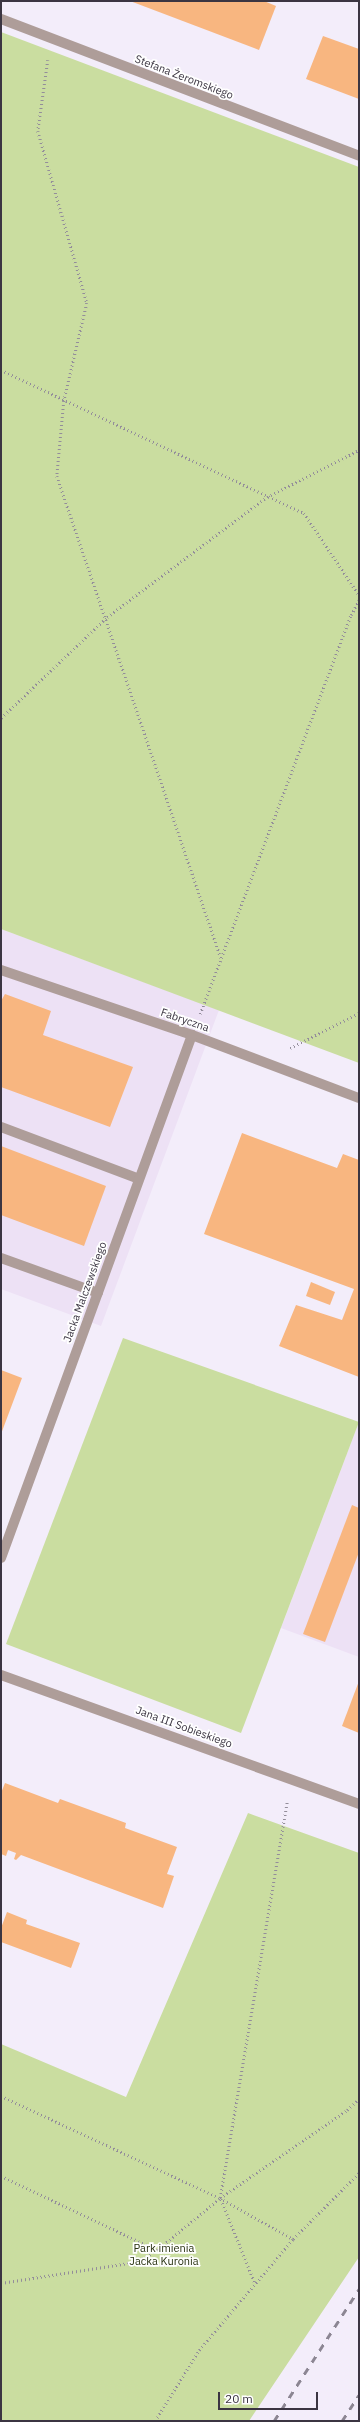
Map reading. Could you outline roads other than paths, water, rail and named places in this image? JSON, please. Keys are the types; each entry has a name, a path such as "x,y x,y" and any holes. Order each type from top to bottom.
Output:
{"street":[{"name":"Stefana Żeromskiego","path":"1,20 359,156"},
{"name":"Fabryczna","path":"1,970 192,1035 359,1098"},
{"name":"Jacka Malczewskiego","path":"1,1558 192,1035"},
{"path":"1,1128 139,1179"},
{"path":"1,1258 98,1293"},
{"name":"Jana III Sobieskiego","path":"1,1675 291,1778 359,1804"}],"railway":[{"path":"274,2421 359,2289"},
{"path":"342,2421 359,2395"}],"park label":[{"name":"Park imienia Jacka Kuronia","path":"164,2255"}]}
